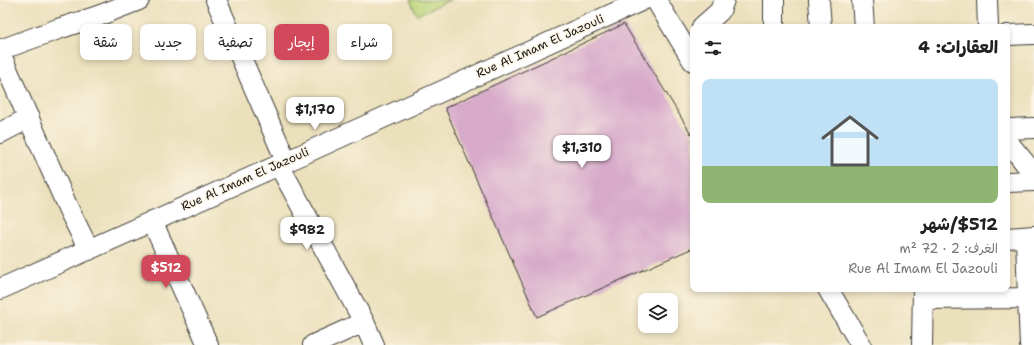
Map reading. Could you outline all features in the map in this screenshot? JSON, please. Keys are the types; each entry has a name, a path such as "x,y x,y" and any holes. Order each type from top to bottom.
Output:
{"street":[{"path":"89,250 68,208 0,51 139,0"},
{"path":"216,0 282,163 364,322 374,345"},
{"name":"Rue Al Imam El Jazouli","path":"0,289 643,0"},
{"path":"656,0 688,39"},
{"path":"705,24 720,11 724,0"},
{"path":"774,0 774,24"},
{"path":"819,0 821,24"},
{"path":"862,0 864,24"},
{"path":"987,0 988,24"},
{"path":"1010,35 1034,34"},
{"path":"0,133 29,118"},
{"path":"1010,130 1034,128"},
{"path":"1010,145 1034,174"},
{"path":"1010,182 1034,181"},
{"path":"152,221 208,345"},
{"path":"1010,238 1030,237 1028,298 1030,345"},
{"path":"830,292 861,345"},
{"path":"922,345 923,294 1028,298"},
{"path":"313,345 364,322"}],"green space":[{"path":"410,0 450,0 417,15"}],"building":[{"path":"624,24 690,132 690,249 537,317 445,108"}]}
